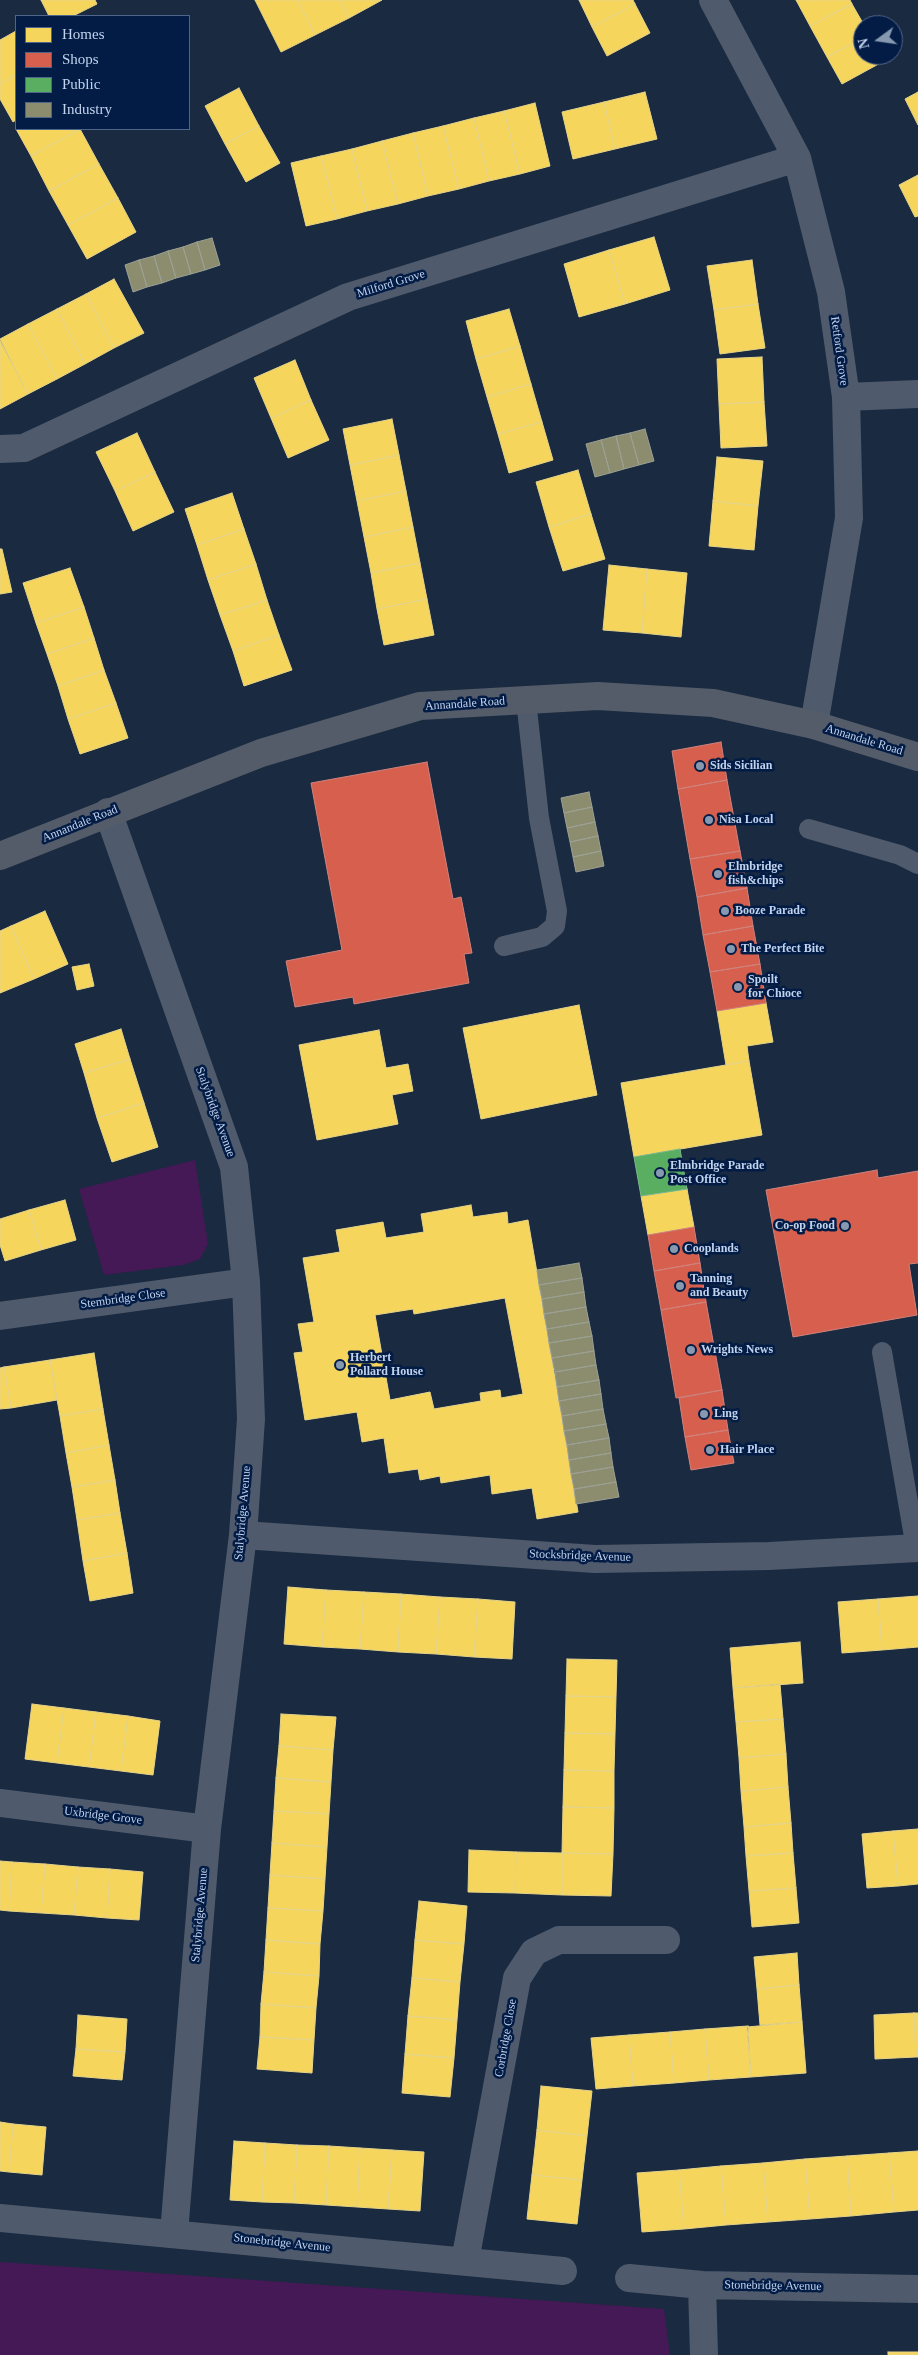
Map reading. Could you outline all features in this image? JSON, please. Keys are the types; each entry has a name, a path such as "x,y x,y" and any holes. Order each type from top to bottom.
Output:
{"street":[{"name":"Retford Grove","path":"713,0 797,158 831,292 846,397 849,518 814,725"},
{"name":"Milford Grove","path":"0,448 24,448 348,297 797,158"},
{"path":"846,397 918,394"},
{"name":"Annandale Road","path":"0,856 261,752 420,706 598,696 713,703 814,725 918,757"},
{"name":"Stalybridge Avenue","path":"108,812 234,1167 246,1282 252,1419 242,1535 206,1829 174,2233"},
{"name":"Stembridge Close","path":"0,1316 246,1282"},
{"name":"Stocksbridge Avenue","path":"242,1535 594,1559 769,1556 917,1548"},
{"name":"Uxbridge Grove","path":"0,1803 206,1829"},
{"name":"Corbridge Close","path":"465,2261 517,1978 534,1952 558,1940 666,1940"},
{"name":"Stonebridge Avenue","path":"0,2218 564,2270"},
{"name":"Stonebridge Avenue","path":"629,2278 702,2285 918,2289"},
{"path":"702,2285 704,2355"}],"lane":[{"path":"504,946 542,937 555,926 557,911 540,818 526,700"},
{"path":"809,829 900,855 918,864"},
{"path":"882,1352 917,1548"}],"shaded area":[{"path":"195,1160 208,1244 200,1259 183,1265 104,1275 79,1189"},
{"path":"0,2262 664,2309 670,2355 0,2355"}],"building: Homes":[{"path":"41,0 95,0 97,4 75,15 48,15"},
{"path":"255,0 297,0 315,35 281,52"},
{"path":"297,0 340,0 349,18 315,35"},
{"path":"340,0 382,0 349,18"},
{"path":"579,0 633,0 635,4 592,27"},
{"path":"796,0 850,0 852,4 810,26"},
{"path":"635,4 650,33 607,56 592,27"},
{"path":"852,4 858,15 853,15 853,43 827,57 810,26"},
{"path":"15,32 15,76 0,84 0,40"},
{"path":"853,43 853,65 877,65 842,84 827,57"},
{"path":"15,76 15,121 13,122 0,99 0,84"},
{"path":"239,88 259,126 225,144 205,106"},
{"path":"645,92 657,139 615,149 604,102"},
{"path":"918,92 918,125 905,99"},
{"path":"604,102 615,149 573,159 562,112"},
{"path":"535,103 550,166 520,174 504,111"},
{"path":"504,111 520,174 489,181 474,118"},
{"path":"474,118 489,181 459,189 443,126"},
{"path":"259,126 280,163 246,182 225,144"},
{"path":"443,126 459,189 428,196 413,133"},
{"path":"17,130 78,130 31,156"},
{"path":"81,130 99,164 49,191 31,156"},
{"path":"413,133 428,196 398,204 382,141"},
{"path":"382,141 398,204 367,211 352,149"},
{"path":"352,149 367,211 337,219 321,156"},
{"path":"321,156 337,219 306,226 291,163"},
{"path":"99,164 118,198 68,225 49,191"},
{"path":"918,175 918,216 915,217 899,185"},
{"path":"118,198 136,232 87,259 68,225"},
{"path":"654,237 670,290 625,304 609,250"},
{"path":"609,250 625,304 579,317 564,264"},
{"path":"752,260 758,304 714,310 707,266"},
{"path":"114,279 144,333 114,348 86,294"},
{"path":"86,294 114,348 85,364 57,309"},
{"path":"758,304 765,348 720,354 714,310"},
{"path":"57,309 85,364 57,379 28,324"},
{"path":"509,309 520,346 476,359 466,321"},
{"path":"28,324 57,379 28,394 0,339"},
{"path":"0,341 28,394 0,409"},
{"path":"520,346 531,384 487,397 476,359"},
{"path":"762,357 764,402 719,404 717,359"},
{"path":"295,360 311,400 271,418 254,378"},
{"path":"531,384 542,422 498,434 487,397"},
{"path":"311,400 329,440 288,458 271,418"},
{"path":"764,402 767,446 721,448 719,404"},
{"path":"392,419 399,455 350,465 343,429"},
{"path":"542,422 553,460 509,473 498,434"},
{"path":"137,433 155,472 115,491 96,452"},
{"path":"399,455 406,491 357,501 350,465"},
{"path":"717,457 763,461 758,506 713,501"},
{"path":"578,470 591,514 549,527 536,482"},
{"path":"155,472 174,512 133,531 115,491"},
{"path":"406,491 413,527 364,537 357,501"},
{"path":"232,493 244,529 197,545 185,509"},
{"path":"713,501 758,506 754,550 709,546"},
{"path":"591,514 605,559 563,571 549,527"},
{"path":"413,527 420,563 371,573 364,537"},
{"path":"244,529 256,564 208,580 197,545"},
{"path":"0,549 2,549 12,592 0,594"},
{"path":"420,563 427,599 377,609 371,573"},
{"path":"256,564 267,600 220,615 208,580"},
{"path":"609,565 647,569 642,633 603,630"},
{"path":"70,568 84,607 36,623 23,583"},
{"path":"647,569 687,573 681,637 642,633"},
{"path":"427,599 434,635 384,645 377,609"},
{"path":"267,600 279,635 233,651 220,615"},
{"path":"84,607 94,638 47,654 36,623"},
{"path":"279,635 292,670 244,686 233,651"},
{"path":"94,638 104,670 58,686 47,654"},
{"path":"104,670 116,703 68,719 58,686"},
{"path":"116,703 128,738 80,754 68,719"},
{"path":"45,911 68,964 34,979 11,926"},
{"path":"11,926 34,979 0,993 0,931"},
{"path":"89,964 94,986 77,990 72,967"},
{"path":"766,1003 773,1042 747,1046 749,1061 726,1065 717,1011"},
{"path":"579,1005 597,1095 481,1119 463,1028"},
{"path":"121,1029 130,1059 84,1073 75,1044"},
{"path":"379,1030 386,1068 408,1064 413,1091 392,1095 398,1124 317,1140 299,1045"},
{"path":"130,1059 144,1103 97,1118 84,1073"},
{"path":"749,1061 762,1135 634,1157 621,1083"},
{"path":"144,1103 158,1147 112,1162 97,1118"},
{"path":"687,1189 694,1227 648,1235 641,1196"},
{"path":"65,1200 76,1240 41,1250 29,1210"},
{"name":"Herbert Pollard House","path":"471,1205 473,1217 507,1212 508,1224 528,1220 578,1512 537,1519 532,1488 492,1494 490,1475 441,1483 440,1476 420,1480 418,1469 389,1473 384,1438 362,1442 357,1412 305,1420 294,1353 303,1352 298,1324 314,1322 303,1258 340,1252 336,1230 383,1222 386,1238 424,1232 421,1214","holes":["505,1298 523,1394 501,1398 500,1390 480,1393 481,1401 434,1409 430,1392 390,1400 375,1315 413,1309 414,1314"]},
{"path":"29,1210 41,1250 5,1261 0,1245 0,1219"},
{"path":"94,1353 103,1409 60,1416 50,1360"},
{"path":"50,1360 57,1400 11,1408 4,1367"},
{"path":"4,1367 11,1408 0,1409 0,1368"},
{"path":"103,1409 109,1445 66,1453 60,1416"},
{"path":"109,1445 115,1480 72,1487 66,1453"},
{"path":"115,1480 120,1513 77,1520 72,1487"},
{"path":"120,1513 127,1553 83,1561 77,1520"},
{"path":"127,1553 133,1593 90,1601 83,1561"},
{"path":"288,1587 326,1590 322,1647 284,1644"},
{"path":"326,1590 364,1592 360,1649 322,1647"},
{"path":"364,1592 401,1594 398,1652 360,1649"},
{"path":"401,1594 440,1597 436,1654 398,1652"},
{"path":"918,1596 918,1647 882,1650 878,1599"},
{"path":"440,1597 478,1599 474,1657 436,1654"},
{"path":"478,1599 515,1602 512,1659 474,1657"},
{"path":"878,1599 882,1650 842,1653 838,1602"},
{"path":"800,1642 803,1683 733,1688 730,1648"},
{"path":"567,1659 617,1660 616,1697 566,1696"},
{"path":"780,1684 783,1719 736,1722 733,1688"},
{"path":"566,1696 616,1697 615,1734 565,1733"},
{"path":"32,1704 64,1708 57,1763 25,1759"},
{"path":"64,1708 96,1712 89,1767 57,1763"},
{"path":"96,1712 128,1716 121,1771 89,1767"},
{"path":"281,1714 336,1717 333,1750 279,1746"},
{"path":"128,1716 160,1721 153,1775 121,1771"},
{"path":"783,1719 786,1754 739,1758 736,1722"},
{"path":"565,1733 615,1734 614,1771 564,1770"},
{"path":"279,1746 333,1750 331,1782 276,1778"},
{"path":"786,1754 788,1787 741,1791 739,1758"},
{"path":"564,1770 614,1771 614,1808 563,1807"},
{"path":"276,1778 331,1782 329,1814 274,1811"},
{"path":"788,1787 791,1823 744,1827 741,1791"},
{"path":"563,1807 614,1808 613,1854 562,1853"},
{"path":"274,1811 329,1814 327,1847 272,1843"},
{"path":"791,1823 793,1853 746,1856 744,1827"},
{"path":"918,1829 918,1884 898,1886 893,1831"},
{"path":"893,1831 898,1886 867,1888 862,1834"},
{"path":"272,1843 327,1847 325,1879 270,1875"},
{"path":"469,1850 516,1852 515,1893 468,1892"},
{"path":"516,1852 562,1853 562,1895 515,1893"},
{"path":"562,1853 613,1854 611,1896 562,1895"},
{"path":"793,1853 796,1888 749,1891 746,1856"},
{"path":"0,1861 12,1862 9,1911 0,1910"},
{"path":"12,1862 45,1864 41,1913 9,1911"},
{"path":"45,1864 78,1867 74,1915 41,1913"},
{"path":"78,1867 110,1869 107,1918 74,1915"},
{"path":"110,1869 143,1872 139,1920 107,1918"},
{"path":"270,1875 325,1879 323,1911 268,1908"},
{"path":"796,1888 799,1923 752,1927 749,1891"},
{"path":"419,1901 467,1906 464,1944 415,1940"},
{"path":"268,1908 323,1911 320,1944 266,1940"},
{"path":"266,1940 320,1944 319,1976 264,1972"},
{"path":"415,1940 464,1944 460,1982 412,1978"},
{"path":"797,1953 799,1985 757,1989 754,1957"},
{"path":"264,1972 319,1976 316,2008 261,2004"},
{"path":"412,1978 460,1982 457,2020 408,2016"},
{"path":"799,1985 802,2022 760,2025 757,1989"},
{"path":"261,2004 316,2008 314,2040 260,2037"},
{"path":"914,2013 918,2013 918,2057 916,2057"},
{"path":"914,2013 916,2057 875,2059 874,2015"},
{"path":"78,2015 127,2019 125,2052 76,2049"},
{"path":"408,2016 457,2020 454,2058 405,2054"},
{"path":"802,2022 806,2073 751,2077 747,2027"},
{"path":"748,2026 751,2077 709,2080 705,2029"},
{"path":"705,2029 709,2080 674,2083 670,2032"},
{"path":"670,2032 674,2083 633,2086 629,2035"},
{"path":"629,2035 633,2086 596,2089 591,2038"},
{"path":"260,2037 314,2040 312,2073 257,2069"},
{"path":"76,2049 125,2052 122,2080 73,2076"},
{"path":"405,2054 454,2058 450,2097 402,2093"},
{"path":"541,2086 592,2091 587,2136 537,2130"},
{"path":"0,2122 13,2124 9,2172 0,2171"},
{"path":"13,2124 46,2127 42,2175 9,2172"},
{"path":"537,2130 587,2136 582,2180 532,2175"},
{"path":"234,2141 265,2143 262,2202 230,2200"},
{"path":"265,2143 297,2145 294,2203 262,2202"},
{"path":"297,2145 329,2146 326,2205 294,2203"},
{"path":"329,2146 360,2148 357,2207 326,2205"},
{"path":"360,2148 392,2150 388,2209 357,2207"},
{"path":"392,2150 424,2152 420,2211 388,2209"},
{"path":"918,2151 918,2210 894,2212 889,2153"},
{"path":"889,2153 894,2212 851,2216 847,2156"},
{"path":"847,2156 851,2216 810,2219 805,2159"},
{"path":"805,2159 810,2219 768,2222 763,2163"},
{"path":"763,2163 768,2222 726,2225 721,2166"},
{"path":"721,2166 726,2225 684,2229 679,2170"},
{"path":"679,2170 684,2229 642,2232 637,2173"},
{"path":"532,2175 582,2180 577,2224 527,2219"},
{"path":"888,2352 918,2352 918,2355 888,2355"}],"building: Shops":[{"name":"Sids Sicilian","path":"721,742 727,780 678,789 672,751"},
{"path":"427,762 453,899 461,897 472,953 464,954 469,983 354,1004 353,997 295,1007 286,961 342,950 311,783"},
{"name":"Nisa Local","path":"727,780 740,851 690,859 678,789"},
{"name":"Elmbridge fish&chips","path":"740,851 747,888 697,897 690,859"},
{"name":"Booze Parade","path":"747,888 753,926 703,935 697,897"},
{"name":"The Perfect Bite","path":"753,926 760,964 710,972 703,935"},
{"name":"Spoilt for Chioce","path":"760,964 766,1003 717,1011 710,972"},
{"name":"Co-op Food","path":"877,1170 878,1178 918,1171 918,1263 909,1264 917,1315 793,1337 766,1190"},
{"name":"Cooplands","path":"694,1227 700,1263 654,1271 648,1235"},
{"name":"Tanning and Beauty","path":"700,1263 706,1302 661,1310 654,1271"},
{"name":"Wrights News","path":"706,1302 722,1390 676,1398 661,1310"},
{"name":"Ling","path":"722,1390 728,1430 685,1437 679,1398"},
{"name":"Hair Place","path":"728,1430 734,1463 691,1470 685,1437"}],"building: Public":[{"name":"Elmbridge Parade Post Office","path":"680,1149 687,1189 641,1196 634,1157"}],"building: Industry":[{"path":"212,238 220,265 205,270 197,242"},
{"path":"197,242 205,270 191,274 183,247"},
{"path":"183,247 191,274 176,278 168,251"},
{"path":"168,251 176,278 162,283 154,256"},
{"path":"154,256 162,283 147,287 139,260"},
{"path":"139,260 147,287 133,292 125,265"},
{"path":"645,429 654,461 639,465 630,433"},
{"path":"630,433 639,465 624,469 616,436"},
{"path":"616,436 624,469 610,473 601,440"},
{"path":"601,440 610,473 595,477 586,444"},
{"path":"589,792 592,807 564,813 561,798"},
{"path":"592,807 595,822 567,828 564,813"},
{"path":"595,822 598,836 570,842 567,828"},
{"path":"598,836 601,851 573,857 570,842"},
{"path":"601,851 604,866 576,872 573,857"},
{"path":"579,1263 582,1278 539,1285 537,1270"},
{"path":"582,1278 584,1292 542,1299 539,1285"},
{"path":"584,1292 586,1307 544,1314 542,1299"},
{"path":"586,1307 589,1322 547,1329 544,1314"},
{"path":"589,1322 592,1336 549,1343 547,1329"},
{"path":"592,1336 594,1351 552,1358 549,1343"},
{"path":"594,1351 596,1365 555,1372 552,1358"},
{"path":"596,1365 599,1380 557,1387 555,1372"},
{"path":"599,1380 601,1394 559,1401 557,1387"},
{"path":"601,1394 603,1409 562,1416 559,1401"},
{"path":"603,1409 606,1424 564,1431 562,1416"},
{"path":"606,1424 609,1438 567,1445 564,1431"},
{"path":"609,1438 611,1453 569,1460 567,1445"},
{"path":"611,1453 613,1467 571,1474 569,1460"},
{"path":"613,1467 616,1482 574,1489 571,1474"},
{"path":"616,1482 619,1497 576,1504 574,1489"}],"place":[{"name":"Sids Sicilian","path":"700,766"},
{"name":"Nisa Local","path":"709,820"},
{"name":"Elmbridge fish&chips","path":"718,874"},
{"name":"Booze Parade","path":"725,911"},
{"name":"The Perfect Bite","path":"731,949"},
{"name":"Spoilt for Chioce","path":"738,987"},
{"name":"Elmbridge Parade Post Office","path":"660,1173"},
{"name":"Co-op Food","path":"845,1226"},
{"name":"Cooplands","path":"674,1249"},
{"name":"Tanning and Beauty","path":"680,1286"},
{"name":"Wrights News","path":"691,1350"},
{"name":"Herbert Pollard House","path":"340,1365"},
{"name":"Ling","path":"704,1414"},
{"name":"Hair Place","path":"710,1450"}]}
